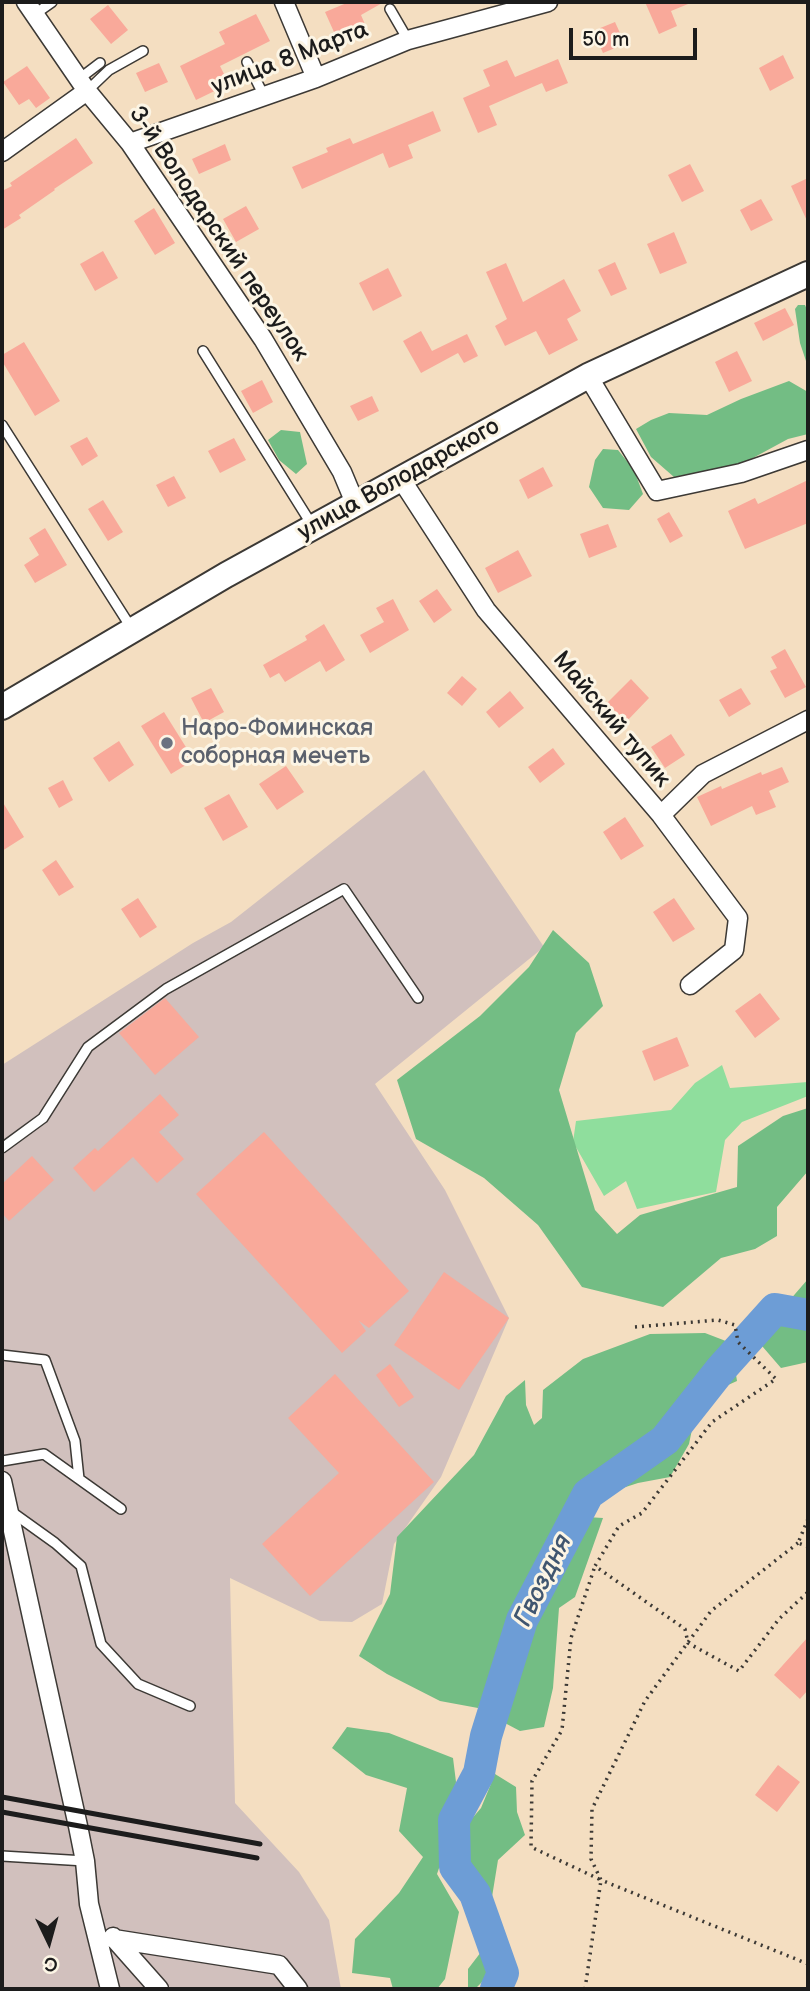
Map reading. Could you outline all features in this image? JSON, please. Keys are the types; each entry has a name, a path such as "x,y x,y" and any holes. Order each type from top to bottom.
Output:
{"main road":[{"name":"улица Володарского","path":"2,706 355,503 588,376 808,274"}],"street":[{"path":"284,2 316,78"},
{"name":"улица 8 Марта","path":"130,143 316,78 408,40 548,2"},
{"name":"3-й Володарский переулок","path":"30,8 83,85 130,143 263,339 342,472 355,503"},
{"path":"2,152 83,85"},
{"path":"588,376 657,491 741,472 808,450"},
{"name":"Майский тупик","path":"401,479 486,610 661,815 738,918 734,950 691,985"},
{"path":"661,815 703,774 808,720"},
{"path":"2,1481 85,1861 92,1914 110,1989"},
{"path":"92,1914 159,1989"},
{"path":"114,1939 279,1965 298,1989"}],"lane":[{"path":"30,8 52,2"},
{"path":"390,9 408,40"},
{"path":"83,85 143,51"},
{"path":"247,62 264,96"},
{"path":"83,85 100,63"},
{"path":"202,351 313,527"},
{"path":"2,425 132,629"},
{"path":"2,1148 43,1118 88,1047 166,989 344,889 418,998"},
{"path":"2,1354 45,1360 75,1441 79,1479"},
{"path":"2,1461 44,1454 121,1509"},
{"path":"8,1509 55,1543 81,1566 101,1644 138,1684 190,1706"},
{"path":"2,1856 85,1861"}],"path":[{"path":"635,1327 718,1320 735,1325 738,1342 776,1379 712,1422 642,1513 619,1526 595,1566 572,1638 562,1730 532,1781 531,1847 601,1880 808,1964"},
{"path":"585,1989 601,1880 591,1860 592,1809 645,1701 711,1611 798,1543 808,1519"},
{"path":"798,1543 808,1548"},
{"path":"595,1566 685,1629 688,1643 739,1671 779,1619 808,1592"}],"shaded area":[{"path":"424,770 544,947 375,1084 445,1190 509,1318 441,1477 394,1544 382,1604 352,1622 320,1621 230,1578 235,1803 299,1872 329,1920 341,1989 2,1989 2,1065 193,943 231,922"}],"green space":[{"path":"798,305 805,305 808,312 808,367 800,343 795,309"},
{"path":"789,381 808,392 808,434 788,439 740,465 674,477 651,457 636,429 669,413 707,415"},
{"path":"281,430 300,432 307,464 296,474 279,460 268,440"},
{"path":"603,449 618,450 634,470 643,494 629,510 603,508 589,487 595,460"},
{"path":"553,930 589,963 603,1006 576,1033 559,1090 595,1210 617,1234 640,1215 737,1187 738,1146 783,1116 808,1108 808,1171 777,1207 777,1236 755,1249 721,1258 663,1307 582,1287 538,1225 484,1178 416,1139 397,1080 480,1016 529,967"},
{"path":"722,1065 730,1088 808,1082 808,1096 742,1122 725,1140 716,1192 637,1209 626,1181 604,1196 573,1142 576,1121 671,1110 695,1083"},
{"path":"808,1279 808,1362 781,1368 756,1339"},
{"path":"705,1333 731,1343 737,1381 717,1390 696,1410 689,1444 670,1477 638,1483 595,1497 570,1516 478,1708 440,1701 387,1674 359,1656 390,1594 397,1537 474,1455 506,1396 525,1380 526,1405 534,1425 542,1418 543,1390 583,1359 650,1334"},
{"path":"587,1517 603,1518 575,1597 559,1608 553,1688 544,1727 520,1731 503,1722 539,1605 567,1544"},
{"path":"347,1727 389,1733 453,1758 456,1782 449,1839 437,1874 459,1912 445,1979 437,1989 393,1989 390,1978 352,1973 355,1939 399,1893 423,1857 399,1831 407,1788 366,1775 332,1748"},
{"path":"495,1774 516,1787 517,1812 525,1835 498,1860 492,1897 470,1878 458,1835 481,1808"},
{"path":"481,1952 489,1960 486,1978 475,1989 468,1989 468,1969"}],"building":[{"path":"349,2 384,2 361,15 367,29 338,41 325,12"},
{"path":"645,2 693,2 671,11 677,26 659,34"},
{"path":"108,5 128,30 111,44 90,19"},
{"path":"256,14 270,41 220,66 229,84 196,100 180,66 225,44 219,32"},
{"path":"615,22 625,44 603,53 593,31"},
{"path":"783,55 794,78 770,91 759,68"},
{"path":"558,59 568,83 546,92 542,83 489,106 497,125 478,133 463,98 490,86 483,70 507,60 515,77"},
{"path":"159,63 168,82 145,92 136,73"},
{"path":"27,66 50,98 36,108 29,99 19,105 3,82"},
{"path":"433,111 441,131 408,145 413,158 389,168 383,153 302,189 292,167 328,152 326,148 350,138 353,144"},
{"path":"76,138 93,163 54,189 19,215 21,218 2,230 2,191"},
{"path":"225,144 231,160 199,174 192,159"},
{"path":"690,164 704,191 682,202 668,175"},
{"path":"808,178 808,223 791,186"},
{"path":"761,199 773,220 751,231 740,210"},
{"path":"246,206 259,229 236,242 223,219"},
{"path":"154,208 175,243 155,255 134,221"},
{"path":"674,232 687,263 660,274 647,244"},
{"path":"103,251 118,278 95,291 80,264"},
{"path":"615,262 627,289 611,296 598,270"},
{"path":"506,263 523,302 564,279 581,311 567,319 578,340 549,355 536,331 505,346 495,326 507,319 486,272"},
{"path":"388,268 402,296 373,311 359,283"},
{"path":"785,308 794,325 763,341 754,323"},
{"path":"421,331 432,351 467,334 478,356 464,363 458,353 421,373 403,341"},
{"path":"24,342 60,401 35,416 2,361 2,355"},
{"path":"737,351 752,381 729,392 715,362"},
{"path":"262,380 273,402 253,413 241,391"},
{"path":"372,396 379,411 358,421 350,406"},
{"path":"87,437 98,456 82,466 70,446"},
{"path":"234,438 246,460 220,473 208,451"},
{"path":"543,467 553,486 528,499 519,480"},
{"path":"174,476 186,498 168,507 156,485"},
{"path":"808,480 808,523 745,549 728,511 755,498 758,504"},
{"path":"103,500 123,532 108,541 88,509"},
{"path":"669,512 683,536 670,543 657,519"},
{"path":"608,524 617,547 589,558 580,534"},
{"path":"45,528 67,565 35,583 24,565 39,555 29,538"},
{"path":"518,550 532,576 498,593 485,568"},
{"path":"437,589 452,610 434,623 419,601"},
{"path":"393,599 409,630 370,653 360,635 384,622 376,608"},
{"path":"324,624 345,660 326,672 320,661 285,682 279,673 270,678 263,665 307,640 305,636"},
{"path":"785,649 806,687 785,698 770,671 777,668 771,657"},
{"path":"462,676 477,689 462,706 447,693"},
{"path":"631,679 649,698 626,722 607,703"},
{"path":"211,688 224,712 204,723 191,698"},
{"path":"741,688 751,704 729,717 719,700"},
{"path":"510,691 524,708 499,728 486,712"},
{"name":"Наро-Фоминская соборная мечеть","path":"164,712 194,760 171,774 141,726"},
{"path":"671,734 685,755 665,768 651,747"},
{"path":"119,741 134,765 109,782 93,758"},
{"path":"553,748 565,764 540,783 528,767"},
{"path":"286,766 304,792 277,810 259,784"},
{"path":"782,767 789,782 769,791 776,807 756,815 752,806 711,826 697,797 721,786 722,789 761,772 762,775"},
{"path":"63,780 73,800 59,808 48,788"},
{"path":"229,794 248,827 223,841 204,808"},
{"path":"2,801 24,837 2,851"},
{"path":"625,817 644,846 621,860 603,832"},
{"path":"56,860 74,887 59,896 42,870"},
{"path":"138,898 157,927 140,938 121,909"},
{"path":"674,898 695,929 673,942 653,912"},
{"path":"760,993 780,1019 755,1038 735,1011"},
{"path":"165,998 199,1037 155,1075 119,1033"},
{"path":"677,1037 689,1066 654,1081 642,1051"},
{"path":"160,1094 179,1115 159,1132 184,1159 157,1183 133,1157 94,1192 73,1168 95,1148 98,1151"},
{"path":"264,1132 409,1291 369,1328 359,1321 366,1331 342,1353 196,1194"},
{"path":"32,1156 54,1180 9,1221 2,1213 2,1184"},
{"path":"444,1272 509,1318 459,1390 394,1345"},
{"path":"390,1364 414,1397 399,1407 376,1375"},
{"path":"335,1374 434,1482 310,1596 262,1544 339,1473 288,1418"},
{"path":"808,1637 808,1690 800,1699 774,1675"},
{"path":"778,1765 800,1782 777,1812 755,1795"}],"waterway":[{"name":"Гвоздня","path":"496,1989 503,1973 475,1894 455,1867 454,1820 479,1773 486,1736 522,1620 588,1494 665,1440 721,1369 775,1309 808,1315"}],"railway":[{"path":"2,1797 260,1844"},
{"path":"2,1812 257,1858"}],"place":[{"name":"Наро-Фоминская соборная мечеть","path":"167,743"}]}
